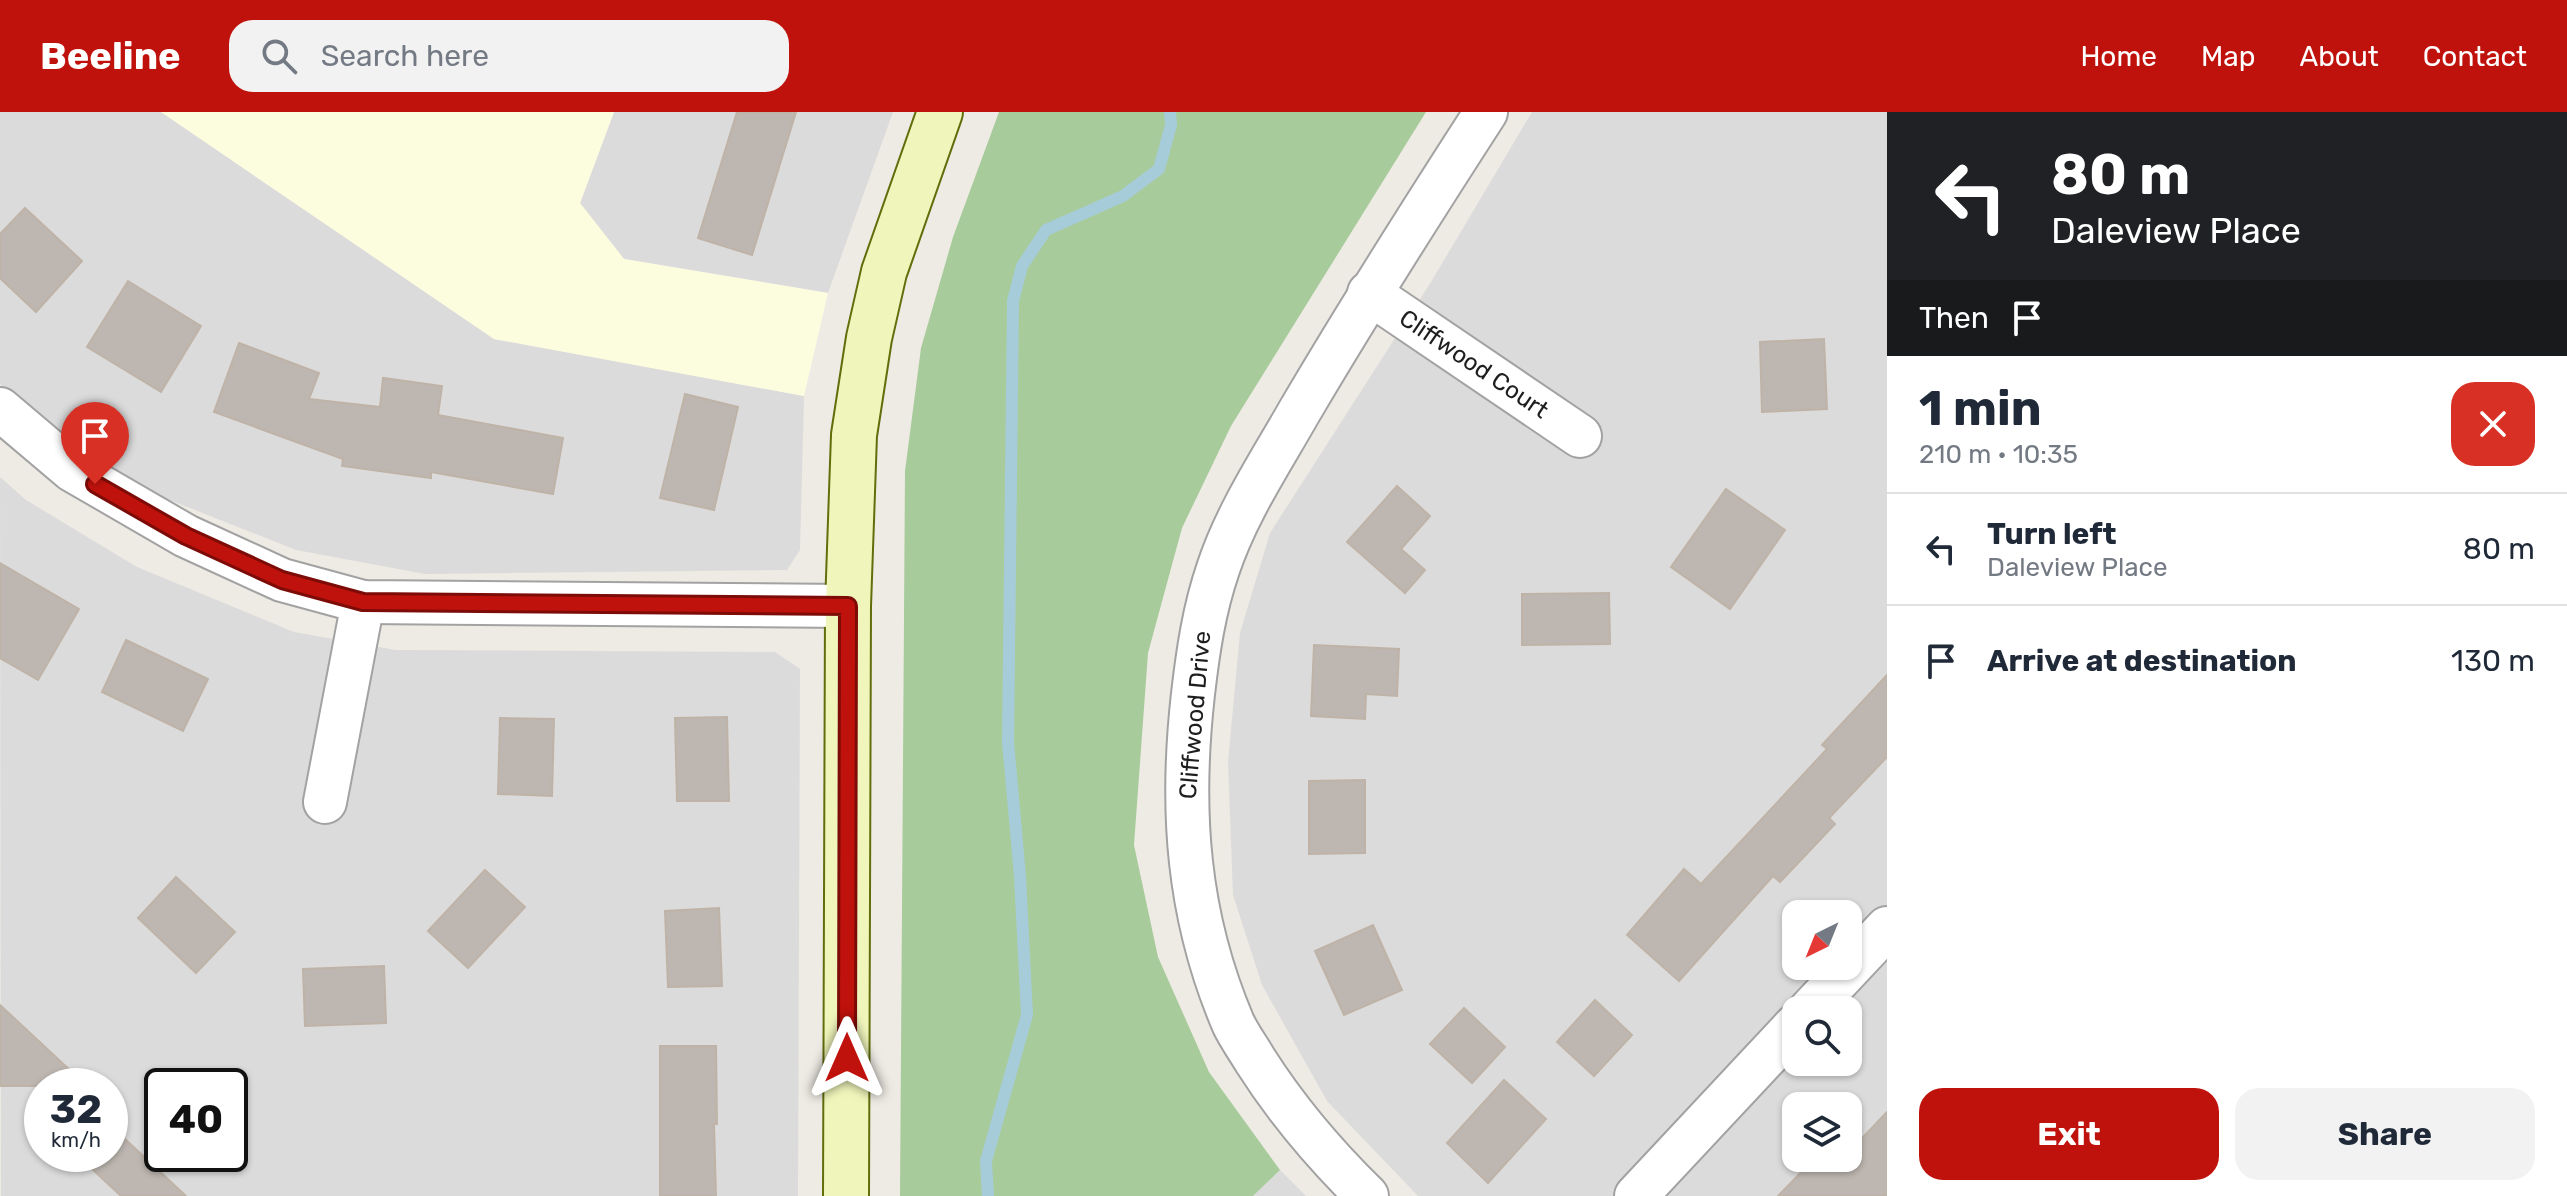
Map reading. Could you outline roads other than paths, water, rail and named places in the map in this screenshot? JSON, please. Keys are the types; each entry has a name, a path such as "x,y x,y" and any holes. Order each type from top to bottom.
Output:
{"street":[{"path":"846,1196 848,606 854,435 869,338 884,272 940,112"},
{"name":"Cliffwood Drive","path":"1367,1196 1283,1104 1234,1026 1208,954 1193,886 1187,821 1186,758 1200,632 1218,567 1247,503 1369,293 1486,112"},
{"name":"Cliffwood Court","path":"1369,293 1580,436"},
{"path":"0,409 72,470 186,536 282,580 363,602 848,606"},
{"path":"325,802 363,602"},
{"path":"1823,996 1887,928"},
{"path":"1636,1196 1782,1040"}],"waterway":[{"path":"988,1196 986,1161 1027,1015 1020,876 1008,742 1013,301 1022,266 1046,230 1123,196 1159,169 1171,125 1170,112"}]}
